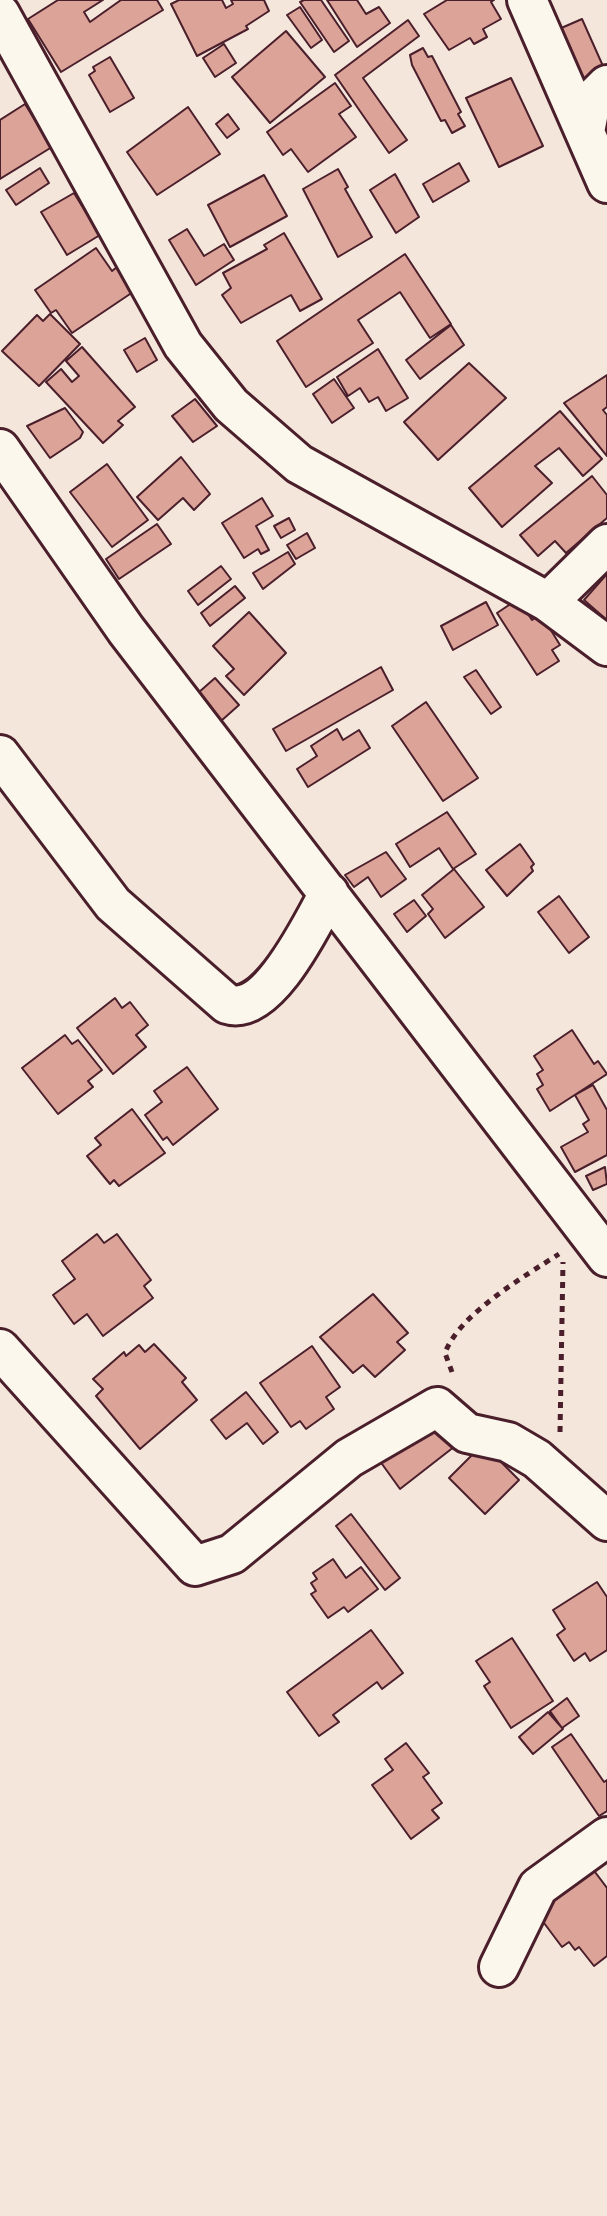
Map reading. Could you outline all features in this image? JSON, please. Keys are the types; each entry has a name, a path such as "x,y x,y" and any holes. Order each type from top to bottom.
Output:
{"street":[{"path":"527,0 607,183"},
{"path":"0,14 183,345 231,405 299,464 548,602 607,646"},
{"path":"585,132 591,101 607,85"},
{"path":"0,449 126,630 607,1257"},
{"path":"548,602 607,544"},
{"path":"0,755 113,904 227,1004 235,1007 254,999 282,974 329,893"},
{"path":"0,1349 195,1566 232,1554 349,1458 437,1407 461,1429 519,1448 558,1477 607,1521"},
{"path":"499,1967 538,1887 607,1837"}],"path":[{"path":"454,1376 445,1353 457,1332 503,1292 563,1252 558,1477"}],"building":[{"path":"58,0 103,0 84,12 90,22 121,0 157,0 163,10 61,72 28,19"},
{"path":"179,0 222,0 226,8 233,4 231,0 264,0 269,11 246,26 248,29 197,56 171,4"},
{"path":"321,0 349,41 334,52 300,2"},
{"path":"327,0 357,0 366,14 379,7 390,23 357,47"},
{"path":"447,0 494,0 491,2 501,19 483,29 487,37 474,44 470,38 449,50 424,14"},
{"path":"300,7 322,40 311,48 287,15"},
{"path":"582,19 607,75 584,86 559,29"},
{"path":"408,20 419,36 363,78 407,140 389,153 335,75"},
{"path":"286,31 325,77 270,123 232,77"},
{"path":"224,44 236,63 215,77 203,58"},
{"path":"423,48 428,57 432,56 461,112 458,114 465,126 452,133 445,120 441,121 412,65 410,55"},
{"path":"110,57 134,98 110,112 89,75 95,71 93,67"},
{"path":"511,78 543,146 499,167 466,98"},
{"path":"335,83 351,106 339,114 356,137 308,172 291,149 283,155 267,132"},
{"path":"25,104 52,147 0,179 0,120"},
{"path":"188,107 220,154 157,195 127,152"},
{"path":"228,114 239,129 227,138 216,124"},
{"path":"459,163 469,181 433,202 423,184"},
{"path":"40,168 49,183 16,205 6,190"},
{"path":"338,169 348,187 345,189 372,237 338,257 303,189"},
{"path":"395,174 419,217 396,233 370,190"},
{"path":"264,175 287,216 230,247 208,205"},
{"path":"74,193 100,235 67,255 41,212"},
{"path":"187,229 204,256 224,244 234,260 196,285 169,240"},
{"path":"284,233 322,299 300,311 291,295 241,323 222,295 231,288 223,273 267,249 264,245"},
{"path":"96,248 112,271 117,267 133,292 72,333 56,310 51,313 35,290"},
{"path":"405,254 451,324 430,338 400,292 358,320 373,343 306,387 277,341"},
{"path":"50,314 80,344 39,386 2,351 37,315 43,321"},
{"path":"451,325 464,345 420,379 406,360"},
{"path":"145,338 157,360 137,372 124,350"},
{"path":"82,347 135,407 118,421 123,425 103,443 46,382 61,369 72,382 79,376 66,361"},
{"path":"378,349 408,398 386,411 378,397 369,402 360,388 348,396 337,377"},
{"path":"469,363 506,398 438,460 404,422"},
{"path":"607,375 607,407 603,410 607,415 607,456 564,403"},
{"path":"334,379 354,408 332,423 313,394"},
{"path":"195,399 217,426 193,442 172,416"},
{"path":"65,408 83,432 80,438 50,458 27,426"},
{"path":"560,411 602,459 583,476 559,448 535,466 552,483 502,527 469,488"},
{"path":"181,457 210,494 194,510 183,498 158,520 137,497"},
{"path":"107,464 148,520 112,547 70,492"},
{"path":"592,476 607,495 607,518 566,553 555,541 538,556 520,535"},
{"path":"262,498 273,516 256,526 269,550 261,554 258,549 244,558 222,523"},
{"path":"289,518 295,530 281,538 274,526"},
{"path":"157,524 171,544 119,579 106,559"},
{"path":"307,533 315,548 296,559 287,545"},
{"path":"288,552 295,564 263,589 253,573"},
{"path":"221,566 231,579 198,605 188,591"},
{"path":"607,574 607,620 584,600"},
{"path":"235,586 245,598 210,626 201,613"},
{"path":"518,599 532,620 541,614 560,645 552,650 559,661 537,675 497,613"},
{"path":"486,602 498,625 453,650 441,626"},
{"path":"249,612 286,653 244,695 226,676 234,669 213,646"},
{"path":"381,667 393,690 286,751 273,729"},
{"path":"476,670 501,707 491,714 464,677"},
{"path":"215,678 239,705 221,721 198,693"},
{"path":"426,702 478,778 443,801 392,726"},
{"path":"337,729 343,740 359,730 370,748 308,787 297,769 317,756 311,746"},
{"path":"447,812 476,854 453,869 439,848 410,867 396,844"},
{"path":"520,844 534,864 531,867 533,871 507,896 486,870"},
{"path":"386,852 406,879 381,897 368,877 354,887 345,875"},
{"path":"454,869 484,907 445,938 428,914 433,909 422,895"},
{"path":"559,896 589,937 569,953 538,912"},
{"path":"414,900 426,916 407,932 394,914"},
{"path":"115,998 122,1008 130,1002 148,1025 136,1035 146,1047 113,1074 77,1028"},
{"path":"572,1030 594,1064 598,1061 607,1074 550,1111 537,1089 543,1085 537,1074 543,1070 534,1056"},
{"path":"65,1035 72,1044 78,1040 102,1070 88,1081 93,1087 58,1114 22,1068"},
{"path":"187,1067 218,1109 173,1145 167,1137 163,1140 145,1115 162,1102 154,1091"},
{"path":"593,1085 607,1110 607,1155 575,1172 561,1147 588,1132 583,1124 589,1120 575,1095"},
{"path":"132,1109 165,1153 119,1186 114,1180 110,1184 87,1156 101,1145 95,1138"},
{"path":"605,1167 607,1184 593,1190 586,1176"},
{"path":"97,1234 104,1243 117,1234 151,1280 144,1286 153,1298 103,1336 87,1314 74,1324 53,1295 75,1279 62,1261"},
{"path":"373,1294 408,1333 397,1342 405,1350 375,1377 363,1365 353,1373 320,1337"},
{"path":"154,1344 186,1378 182,1382 197,1400 140,1449 96,1396 103,1389 93,1379 124,1352 126,1356 139,1345 145,1352"},
{"path":"312,1346 340,1387 326,1397 334,1409 306,1429 300,1421 291,1427 260,1383"},
{"path":"246,1392 278,1432 263,1444 247,1423 226,1439 211,1420"},
{"path":"435,1413 459,1443 400,1489 377,1457"},
{"path":"483,1444 519,1480 485,1514 449,1478"},
{"path":"351,1514 400,1578 385,1590 336,1526"},
{"path":"333,1559 346,1578 361,1567 378,1589 348,1612 344,1607 328,1618 311,1594 316,1591 311,1583 317,1579 313,1573"},
{"path":"597,1582 607,1597 607,1650 590,1661 585,1653 574,1661 557,1635 565,1629 553,1610"},
{"path":"371,1630 403,1673 382,1689 377,1682 333,1715 339,1722 319,1736 287,1692"},
{"path":"512,1638 553,1701 511,1728 484,1686 490,1682 476,1661"},
{"path":"567,1698 579,1716 562,1728 550,1711"},
{"path":"548,1712 563,1729 533,1754 519,1737"},
{"path":"571,1734 604,1782 607,1780 607,1811 599,1816 552,1747"},
{"path":"406,1743 429,1773 423,1777 442,1803 432,1810 439,1818 411,1839 372,1785 393,1770 385,1759"},
{"path":"592,1868 607,1888 607,1956 594,1966 579,1947 575,1950 569,1942 562,1947 535,1911"}]}
